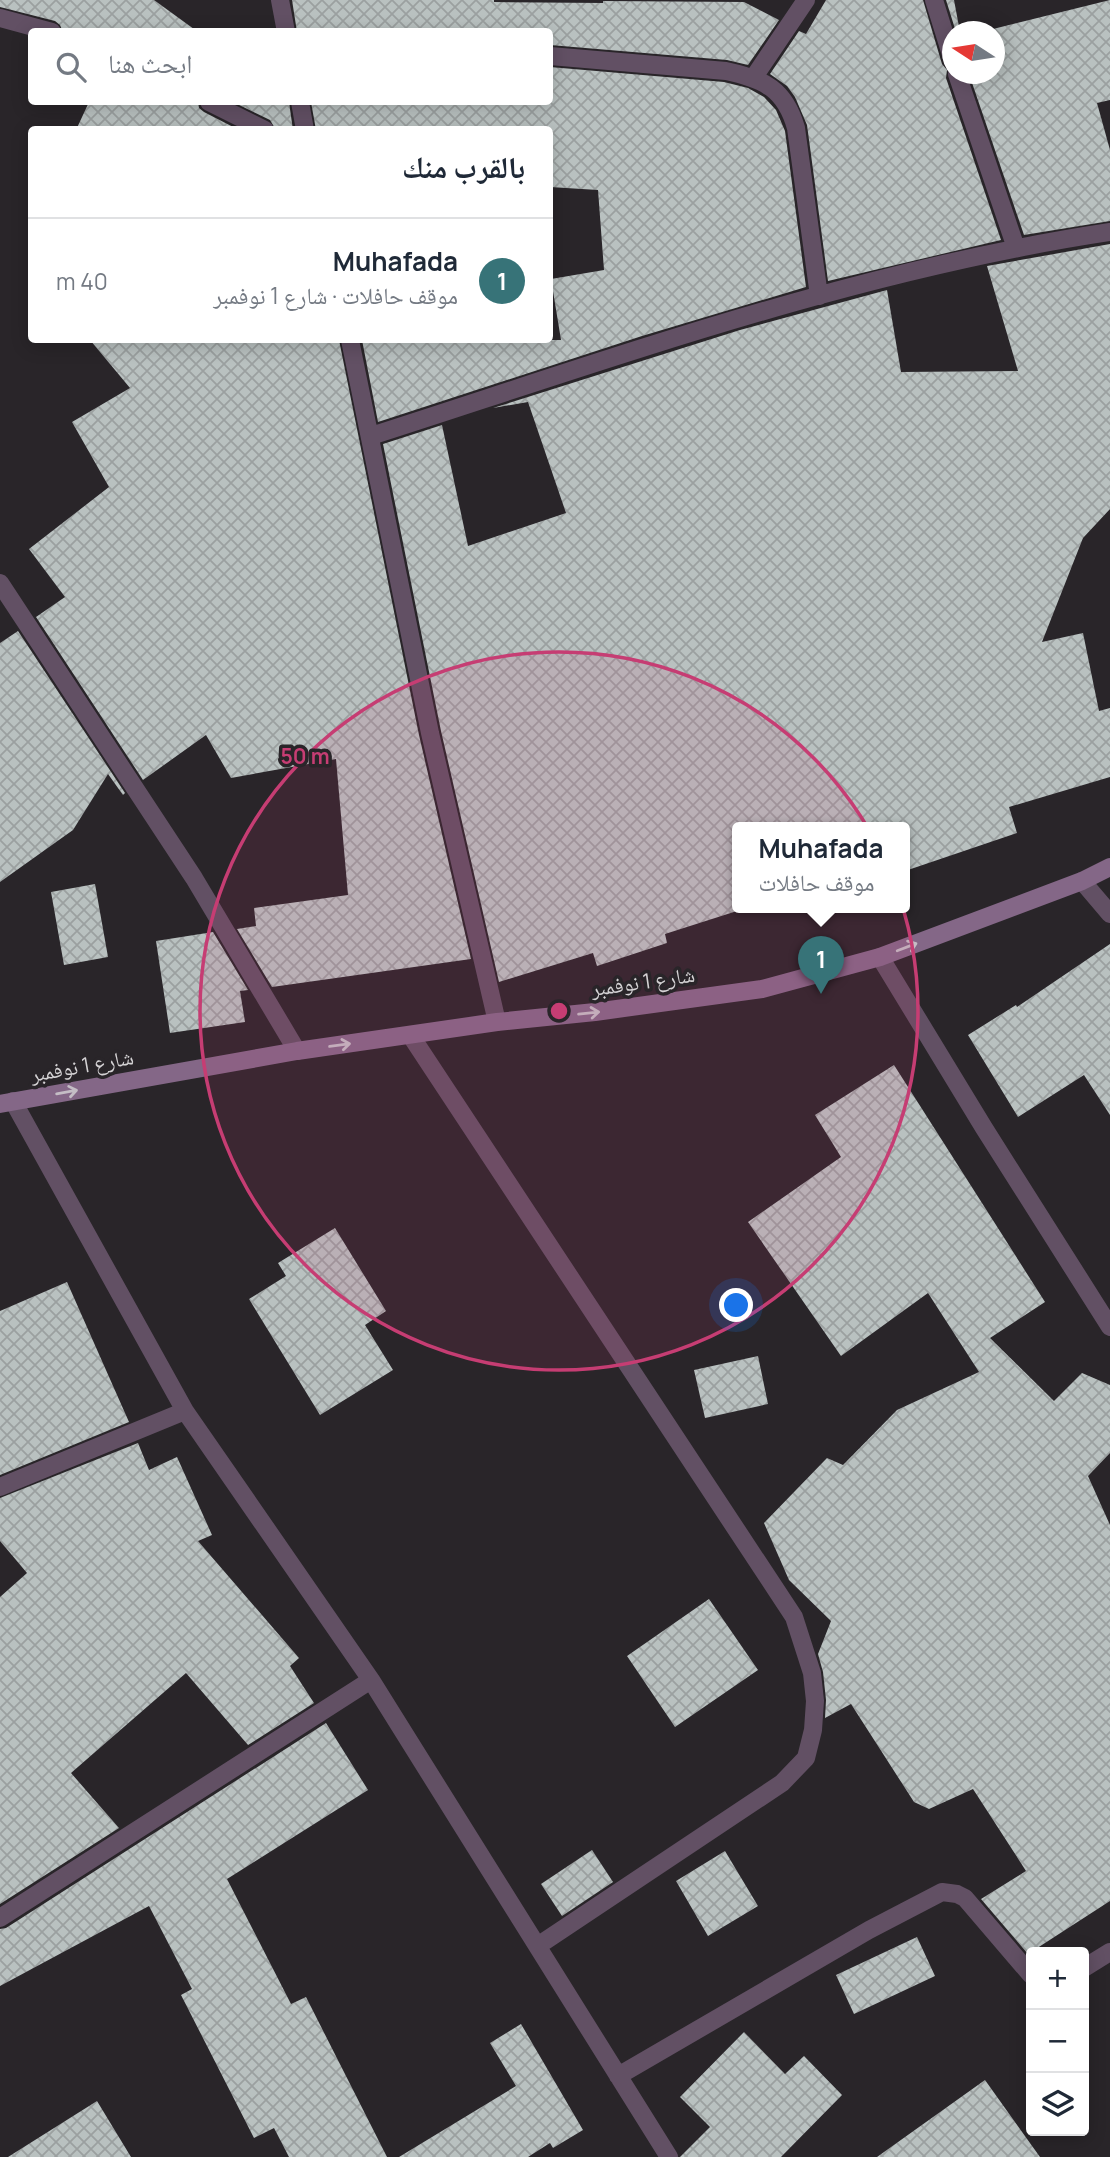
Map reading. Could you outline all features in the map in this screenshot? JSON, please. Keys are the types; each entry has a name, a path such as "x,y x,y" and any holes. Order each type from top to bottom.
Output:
{"main road":[{"name":"شارع 1 نوفمبر","path":"6,1103 297,1051 497,1022 595,1012 762,989 880,957 1082,881 1110,867"}],"street":[{"path":"280,0 285,28"},
{"path":"754,77 806,0"},
{"path":"934,0 942,26"},
{"path":"0,18 37,28"},
{"path":"553,56 726,71 754,77 775,90 791,111 796,128 819,296"},
{"path":"960,84 1016,248"},
{"path":"215,105 257,126"},
{"path":"301,105 304,126"},
{"path":"371,436 729,321 819,296 1016,248 1110,232"},
{"path":"351,343 430,733 497,1022"},
{"path":"0,583 194,878 297,1051"},
{"path":"1082,881 1110,914"},
{"path":"880,957 1110,1327"},
{"path":"411,1036 794,1617 812,1673 815,1702 813,1730 806,1758 782,1783 539,1945"},
{"path":"6,1103 185,1411 371,1680 669,2157"},
{"path":"0,1487 185,1411"},
{"path":"0,1918 371,1680"},
{"path":"618,2076 869,1930 942,1892 957,1894 965,1899 1026,1969"},
{"path":"1089,1965 1110,1952"}],"building":[{"path":"0,0 154,0 192,28 61,28 55,21 0,7"},
{"path":"292,0 744,2 779,20 748,65 727,60 553,45 553,28 296,28"},
{"path":"826,0 923,0 942,64 942,84 948,84 1001,240 828,281 807,125 795,97 787,86 770,74 799,31 806,34"},
{"path":"946,0 954,0 958,21 953,21"},
{"path":"1110,0 1110,100 1097,103 1110,150 1110,221 1024,235 972,84 1005,84 1005,26"},
{"path":"553,67 724,82 748,88 764,97 776,110 785,131 806,287 642,336 378,422 363,343 553,343 553,340 561,340 553,279 604,270 598,190 553,187 553,126 315,126 312,105 553,105"},
{"path":"88,105 198,105 204,112 231,126 78,126"},
{"path":"239,105 289,105 292,126 274,126 270,120"},
{"path":"1110,244 1110,509 1083,538 1042,642 1083,633 1099,711 1110,708 1110,777 1009,807 1017,833 910,869 910,822 732,822 732,913 665,934 667,943 597,966 593,953 499,982 441,731 383,444 442,425 468,546 566,513 528,402 493,408 740,330 887,290 901,372 1018,371 987,266"},
{"path":"92,343 340,343 419,735 471,959 272,987 237,929 256,926 254,908 348,895 336,759 231,778 206,735 143,780 36,617 65,597 29,549 109,487 72,422 130,388"},
{"path":"18,631 125,793 123,795 108,774 73,830 0,882 0,643"},
{"path":"95,884 108,957 64,965 51,892"},
{"path":"213,932 248,990 240,991 245,1022 170,1033 156,941"},
{"path":"1110,944 1110,1115 1084,1075 1018,1117 968,1035 1016,1005 1017,1007"},
{"path":"894,1065 1045,1302 990,1338 1054,1401 1082,1373 1110,1385 1110,1453 1088,1476 1110,1525 1110,1901 1039,1947 1026,1947 1026,1952 981,1899 1026,1871 973,1789 929,1809 914,1802 851,1704 825,1718 823,1672 818,1654 831,1621 789,1580 764,1523 827,1458 843,1465 897,1410 979,1372 928,1293 841,1356 748,1222 841,1157 815,1115"},
{"path":"335,1228 386,1311 365,1325 393,1370 320,1415 249,1299 286,1276 278,1263"},
{"path":"67,1282 129,1422 0,1475 0,1311"},
{"path":"758,1356 768,1404 705,1418 694,1370"},
{"path":"138,1443 149,1470 177,1457 212,1535 198,1541 299,1658 290,1666 314,1703 248,1745 186,1673 71,1773 119,1828 0,1904 0,1597 27,1573 0,1541 0,1498"},
{"path":"709,1599 758,1670 675,1727 627,1656"},
{"path":"326,1723 368,1790 227,1879 291,2004 306,1997 387,2157 289,2157 274,2128 254,2138 181,1995 192,1989 149,1906 0,1986 0,1929 6,1928"},
{"path":"592,1850 613,1882 562,1916 541,1884"},
{"path":"725,1851 758,1906 708,1936 676,1881"},
{"path":"917,1937 935,1976 854,2014 836,1975"},
{"path":"521,2024 583,2130 553,2148 550,2143 528,2157 399,2157 516,2086 490,2043"},
{"path":"744,2032 785,2074 804,2056 842,2095 781,2157 680,2157 710,2127 680,2097"},
{"path":"985,2080 1040,2157 877,2157"},
{"path":"97,2101 131,2157 8,2157"}],"place":[{"name":"Muhafada","path":"821,994"}]}
